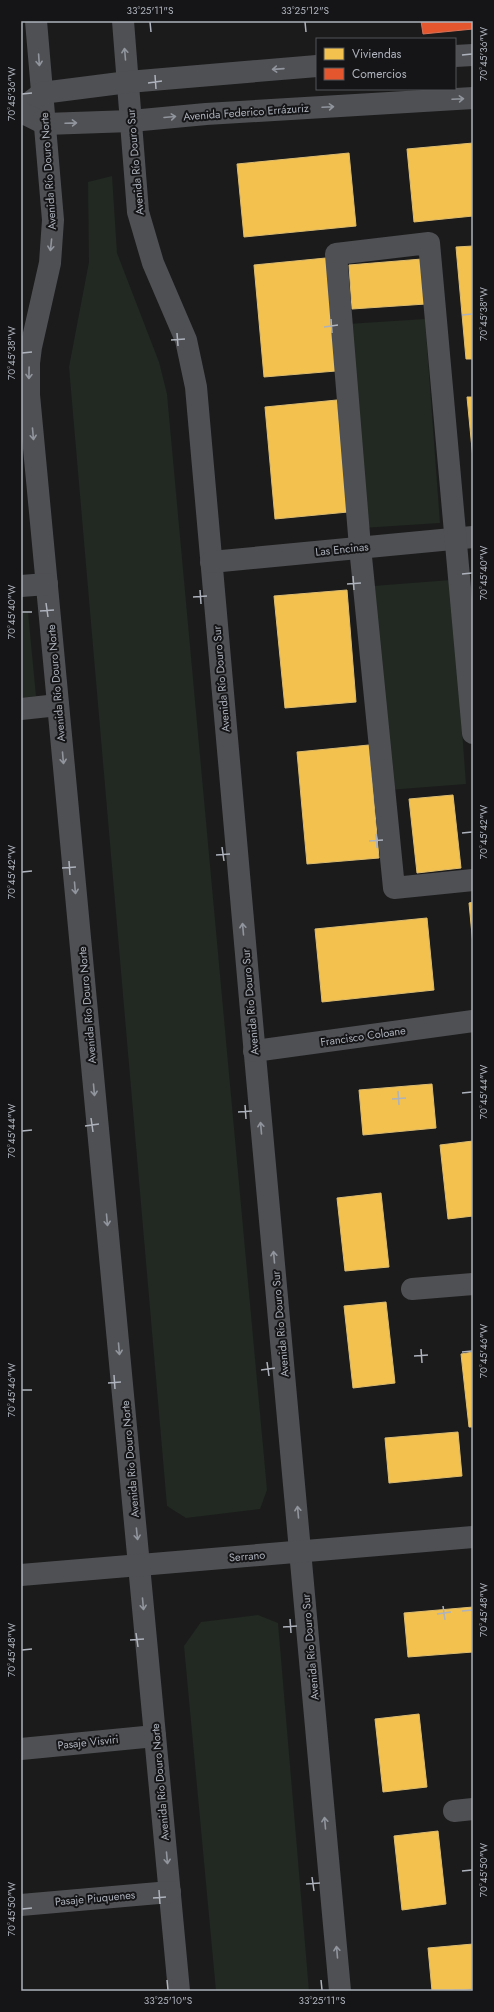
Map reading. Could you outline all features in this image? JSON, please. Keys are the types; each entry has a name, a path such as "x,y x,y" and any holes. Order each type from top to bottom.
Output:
{"street":[{"name":"Avenida Río Douro Norte","path":"36,21 52,201 52,240 46,285 31,347 29,379 58,705 179,1991"},
{"name":"Avenida Río Douro Sur","path":"122,21 136,188 144,235 153,263 177,316 192,363 196,387 254,1051 302,1551 340,1991"},
{"path":"456,56 473,54"},
{"path":"21,108 42,94 128,82 316,66"},
{"name":"Avenida Federico Errázuriz","path":"21,112 45,124 131,121 206,114 473,98"},
{"path":"473,733 464,538 429,243 336,254 360,547 394,888 473,880"},
{"name":"Las Encinas","path":"211,562 464,538"},
{"path":"21,586 47,584"},
{"path":"21,709 58,705"},
{"name":"Francisco Coloane","path":"254,1051 473,1021"},
{"path":"412,1289 473,1284"},
{"name":"Serrano","path":"21,1575 473,1537"},
{"name":"Pasaje Visviri","path":"21,1749 155,1736"},
{"name":"Pasaje Piuquenes","path":"21,1905 170,1892"}],"shaded area":[{"path":"112,176 117,253 159,362 167,394 267,1490 260,1509 186,1518 167,1506 69,367 89,262 88,182"},
{"path":"425,319 440,523 362,528 347,324"},
{"path":"451,580 466,784 388,790 373,586"},
{"path":"28,612 36,696 21,698 21,613"},
{"path":"258,1615 278,1623 309,1991 216,1991 184,1646 201,1622"}],"building: Viviendas":[{"path":"473,143 473,216 414,222 407,149"},
{"path":"349,153 356,226 244,237 237,164"},
{"path":"473,246 473,359 466,359 456,247"},
{"path":"326,258 336,371 264,377 254,265"},
{"path":"422,259 426,304 352,309 349,265"},
{"path":"467,397 473,397 473,459"},
{"path":"337,400 348,512 275,519 265,407"},
{"path":"347,590 356,702 285,708 274,596"},
{"path":"369,745 379,858 307,864 297,752"},
{"path":"453,795 461,868 417,873 409,799"},
{"path":"473,902 473,945 469,903"},
{"path":"427,918 434,990 322,1002 315,929"},
{"path":"432,1084 436,1128 363,1135 359,1090"},
{"path":"473,1141 473,1216 448,1219 440,1145"},
{"path":"381,1193 389,1267 345,1271 337,1198"},
{"path":"386,1302 395,1383 353,1388 344,1306"},
{"path":"473,1352 473,1427 469,1427 461,1354"},
{"path":"458,1432 462,1476 389,1483 385,1438"},
{"path":"473,1607 473,1652 408,1657 404,1613"},
{"path":"419,1714 427,1787 383,1792 375,1719"},
{"path":"438,1831 446,1904 402,1910 394,1836"},
{"path":"473,1944 473,1989 432,1991 428,1948"}],"building: Comercios":[{"path":"421,21 473,21 473,29 423,34"}]}
